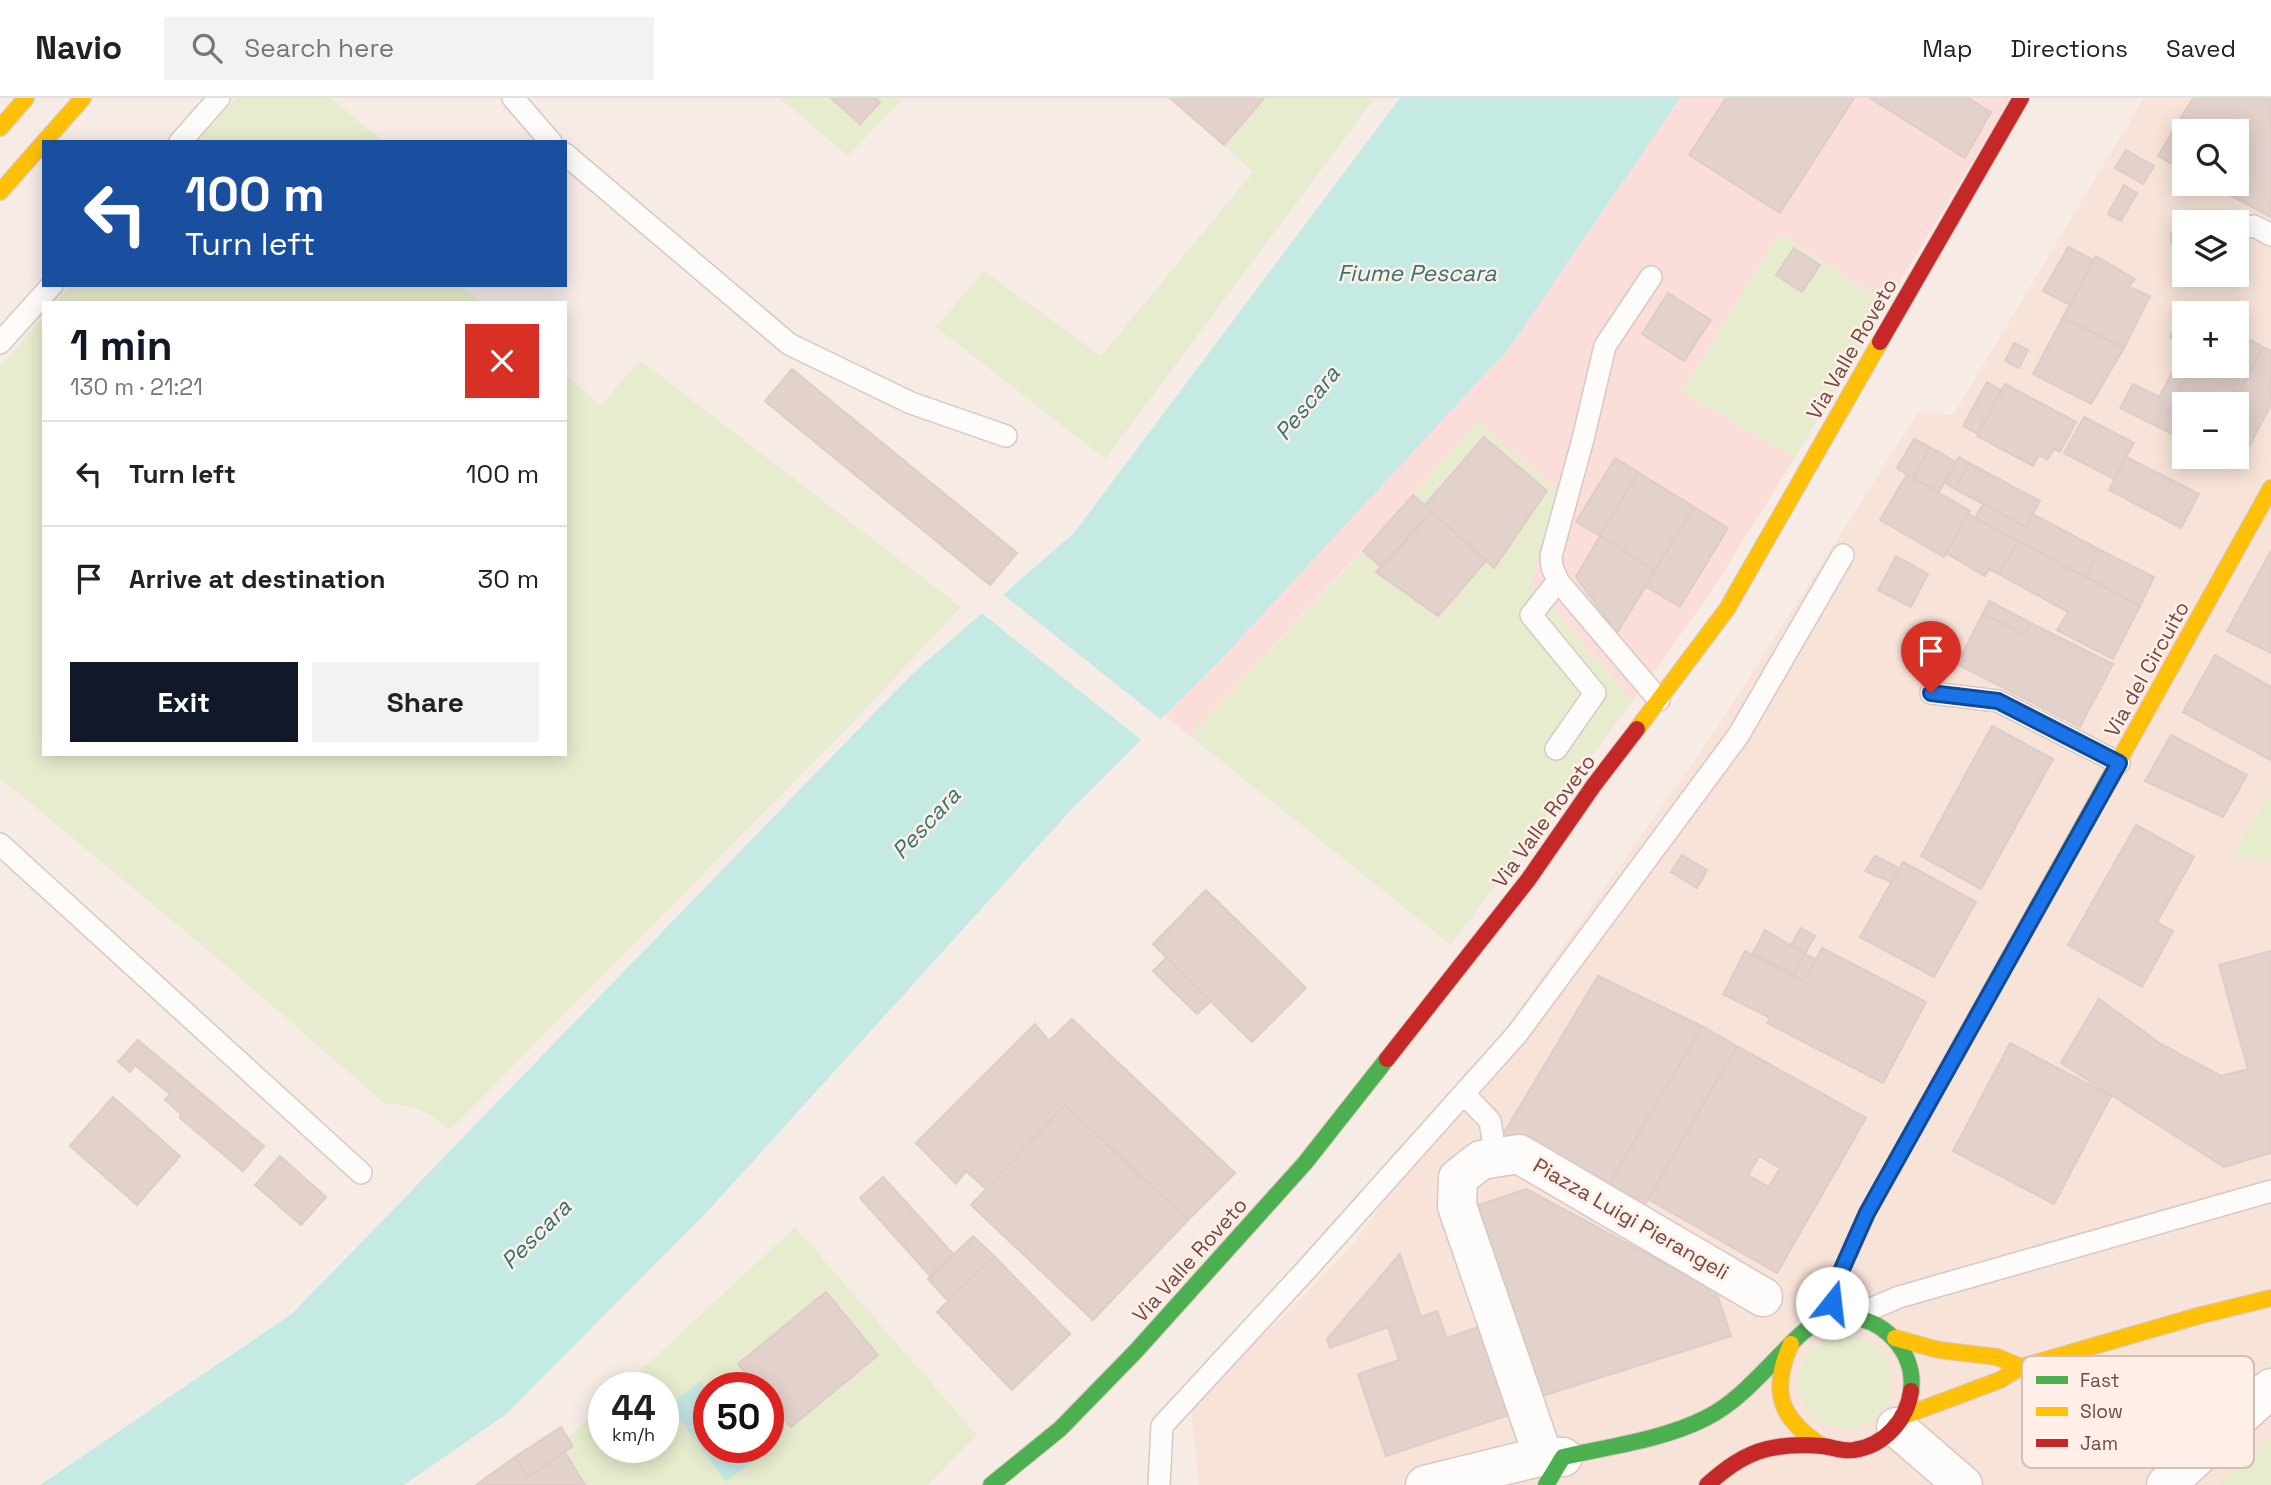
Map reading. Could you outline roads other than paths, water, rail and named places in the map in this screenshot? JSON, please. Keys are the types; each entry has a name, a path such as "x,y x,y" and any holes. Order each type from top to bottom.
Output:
{"main road":[{"path":"0,128 26,98"},
{"path":"46,140 83,98"},
{"name":"Via Valle Roveto","path":"991,1485 1060,1429 1136,1351 1305,1163 1528,880 1594,785 1727,609 2021,98"},
{"path":"0,192 42,144"},
{"name":"Via del Circuito","path":"1831,1318 1834,1287 1867,1213 2271,488"},
{"path":"2058,1356 2198,1315 2271,1298"},
{"path":"1551,1466 1709,1417 1737,1397 1809,1328 1831,1318 1852,1317 1875,1324 1895,1338 1903,1349 1912,1376 1910,1403 1900,1421 1884,1438 1870,1446 1854,1450 1822,1446 1760,1451 1732,1463 1707,1485"},
{"path":"1895,1338 1939,1350 1997,1357 2021,1367"},
{"path":"1791,1344 1782,1362 1779,1382 1781,1403 1790,1421 1804,1436 1822,1446"},
{"path":"1900,1421 2000,1380 2021,1367"}],"street":[{"name":"Piazza Luigi Pierangeli","path":"1551,1466 1457,1206 1458,1178 1481,1160 1519,1154 1763,1297"},
{"path":"2254,1404 2271,1388"},
{"path":"1900,1421 1963,1485"},
{"path":"1425,1485 1551,1466"},
{"path":"2166,1485 2184,1468"}],"lane":[{"path":"182,140 219,98"},
{"path":"513,98 549,140"},
{"path":"567,156 789,344 911,403 1006,436"},
{"path":"2249,227 2254,226 2271,235"},
{"path":"1651,277 1605,346 1551,556 1558,581 1659,700"},
{"path":"0,343 50,287"},
{"path":"1159,1485 1163,1426 1517,1034 1738,736 1843,555"},
{"path":"1556,749 1595,693 1531,615 1558,581"},
{"path":"1931,693 1998,701 2119,763"},
{"path":"0,844 361,1173"},
{"path":"1464,1094 1490,1121 1496,1158"},
{"path":"1852,1317 1899,1297 2271,1191"}],"water":[{"name":"Fiume Pescara","path":"1400,98 1680,98 1510,347 1226,654 1068,813 707,1212 505,1415 404,1485 40,1485 293,1313 911,675 1074,533"},
{"path":"693,1387 693,1437 679,1418 679,1398"},
{"path":"712,1463 751,1463 726,1481"}],"water label":[{"name":"Pescara","path":"1307,403"},
{"name":"Pescara","path":"926,823"},
{"name":"Pescara","path":"536,1234"}]}
